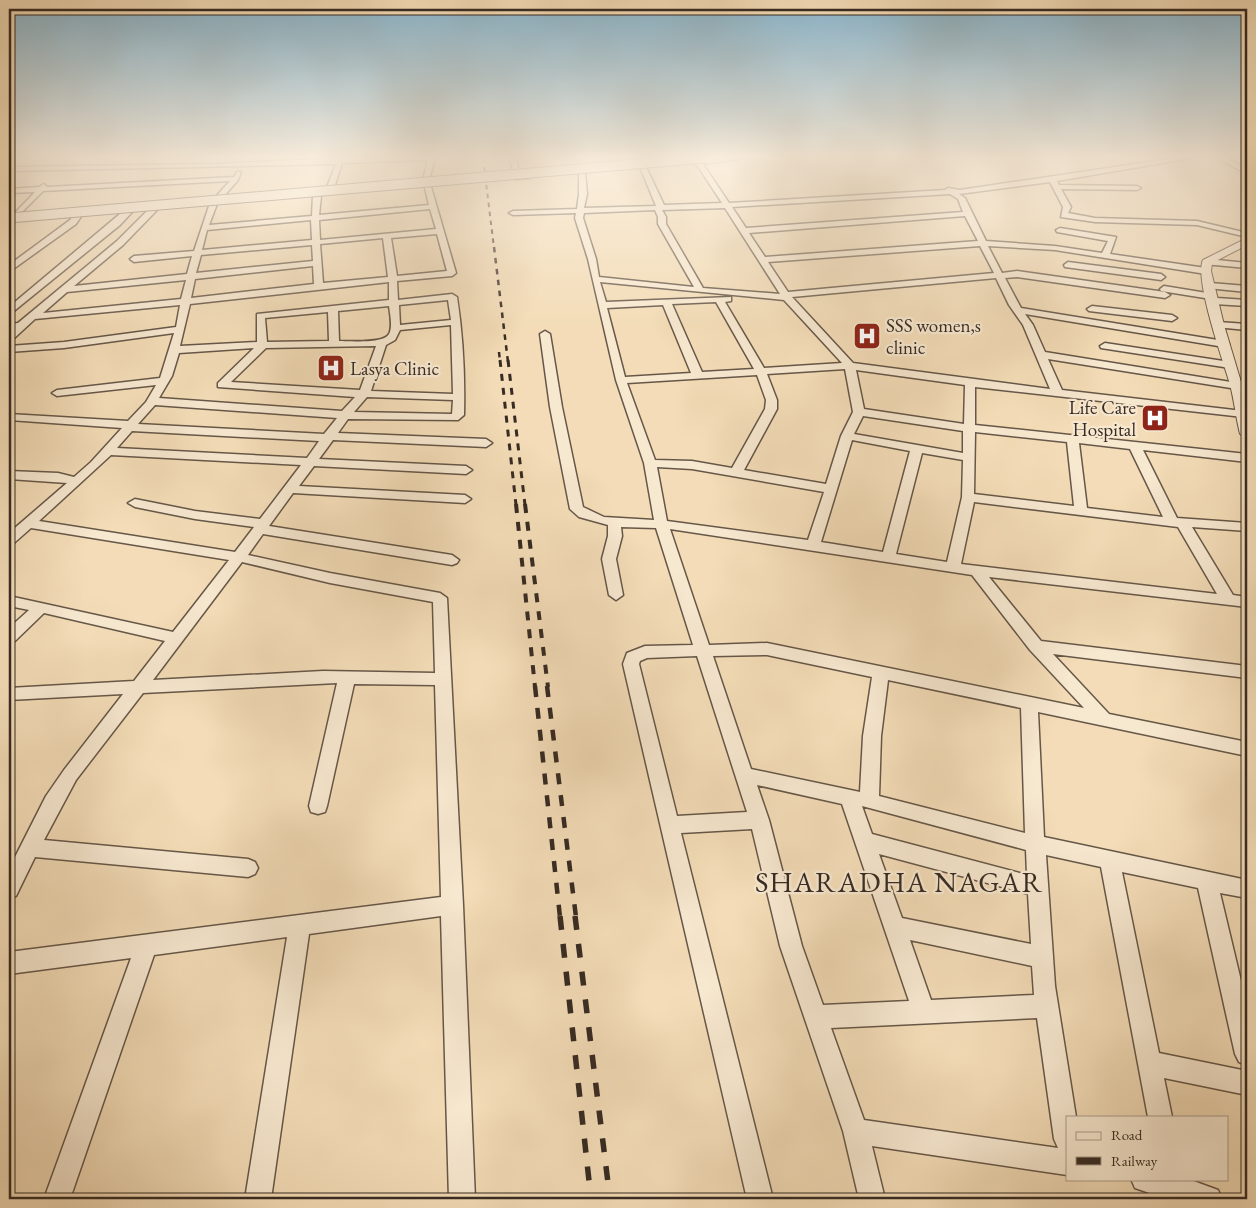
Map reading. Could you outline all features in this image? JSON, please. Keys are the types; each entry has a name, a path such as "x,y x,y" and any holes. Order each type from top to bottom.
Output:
{"street":[{"path":"11,218 33,214"},
{"path":"11,218 54,214"},
{"path":"11,218 72,214"},
{"path":"9,269 72,222 78,214"},
{"path":"9,312 118,223 126,214"},
{"path":"9,340 21,326 120,243 143,214"},
{"path":"9,540 108,451 132,426 152,401 164,381 174,350 191,276 204,228 210,214"},
{"path":"316,214 319,286"},
{"path":"204,228 354,214"},
{"path":"152,401 345,415 454,418 458,415 459,397 457,322 452,285 434,214"},
{"path":"580,214 579,218 591,252 595,279 620,380 650,463 661,524 745,775 759,820 791,946 856,1131 872,1199"},
{"path":"661,214 662,224 699,288"},
{"path":"732,214 787,296 850,366 858,412 847,436 813,545"},
{"path":"743,231 963,214"},
{"path":"968,214 1042,356 1057,392"},
{"path":"1055,248 1064,223 1064,215 1095,220 1198,224 1247,234"},
{"path":"1060,230 1113,239 1105,256"},
{"path":"134,260 439,231"},
{"path":"174,350 382,343 392,338 395,328 393,279 387,236"},
{"path":"1206,267 1247,241"},
{"path":"762,260 983,243 1055,248 1163,266 1247,266"},
{"path":"64,290 319,263"},
{"path":"1068,265 1161,277"},
{"path":"1163,266 1161,277 1174,336"},
{"path":"1206,267 1218,325 1241,395 1247,434"},
{"path":"602,305 719,300 747,296 787,296 1001,275 1033,276 1167,303"},
{"path":"452,285 393,279 319,286 269,304 260,316 262,346 222,386 459,397"},
{"path":"595,279 699,288 747,296"},
{"path":"33,316 83,313 185,301 333,308 394,302 452,285"},
{"path":"1092,309 1167,303 1247,289"},
{"path":"1212,295 1247,303"},
{"path":"719,300 761,373 773,399 773,405 736,473"},
{"path":"667,303 698,376"},
{"path":"333,308 334,344"},
{"path":"1018,310 1224,344"},
{"path":"395,328 457,322"},
{"path":"1218,325 1247,327"},
{"path":"9,327 21,326"},
{"path":"9,348 64,345 180,329"},
{"path":"545,334 576,506 585,516 614,522 661,524 813,545 952,568 1247,602"},
{"path":"9,889 60,790 239,557 345,415 364,394 382,343"},
{"path":"1105,346 1230,364"},
{"path":"1042,356 1241,395"},
{"path":"620,380 761,373 850,366 1245,418"},
{"path":"57,393 164,381"},
{"path":"952,568 968,497 970,383"},
{"path":"858,412 970,428 1247,458"},
{"path":"9,418 329,437 486,444"},
{"path":"847,436 969,458"},
{"path":"1074,439 1081,512"},
{"path":"1135,446 1177,523 1228,599"},
{"path":"888,558 917,448"},
{"path":"108,451 466,470"},
{"path":"650,463 692,465 831,489"},
{"path":"9,475 58,477 75,481"},
{"path":"290,489 465,499"},
{"path":"968,497 1177,523 1247,528"},
{"path":"135,502 195,515 452,560"},
{"path":"614,522 615,536 609,559 616,595"},
{"path":"28,523 239,557 330,578 440,598 453,904 462,1199"},
{"path":"977,571 1036,646 1103,718"},
{"path":"9,601 176,638"},
{"path":"9,637 40,607"},
{"path":"1036,646 1247,672"},
{"path":"760,1199 632,660 636,655 645,652 767,649 1029,702 1247,749"},
{"path":"869,802 872,736 881,672"},
{"path":"9,694 347,677 443,679"},
{"path":"318,806 347,677"},
{"path":"1029,702 1042,957 1047,1006 1066,1132"},
{"path":"745,775 849,797 1035,844 1247,889"},
{"path":"849,797 924,1012"},
{"path":"671,826 759,820"},
{"path":"864,841 1038,887"},
{"path":"30,848 248,868"},
{"path":"1110,860 1160,1116"},
{"path":"1208,881 1247,1054"},
{"path":"9,963 300,926 453,904"},
{"path":"258,1199 300,926"},
{"path":"894,927 1042,957"},
{"path":"57,1199 146,946"},
{"path":"816,1017 1047,1006"},
{"path":"1150,1063 1247,1083"},
{"path":"856,1131 1066,1162"},
{"path":"1147,1180 1209,1199"}],"railway":[{"path":"490,214 494,248"},
{"path":"494,247 508,362"},
{"path":"499,352 500,362"},
{"path":"500,360 516,505"},
{"path":"508,360 525,505"},
{"path":"516,504 535,687"},
{"path":"525,504 548,687"},
{"path":"535,686 560,917"},
{"path":"547,686 576,917"},
{"path":"560,916 591,1199"},
{"path":"575,916 610,1199"}],"place":[{"name":"SSS women,s clinic","path":"867,336"},
{"name":"Lasya Clinic","path":"331,368"},
{"name":"Life Care Hospital","path":"1155,418"}],"district":[{"name":"SHARADHA NAGAR","path":"899,882"}]}
